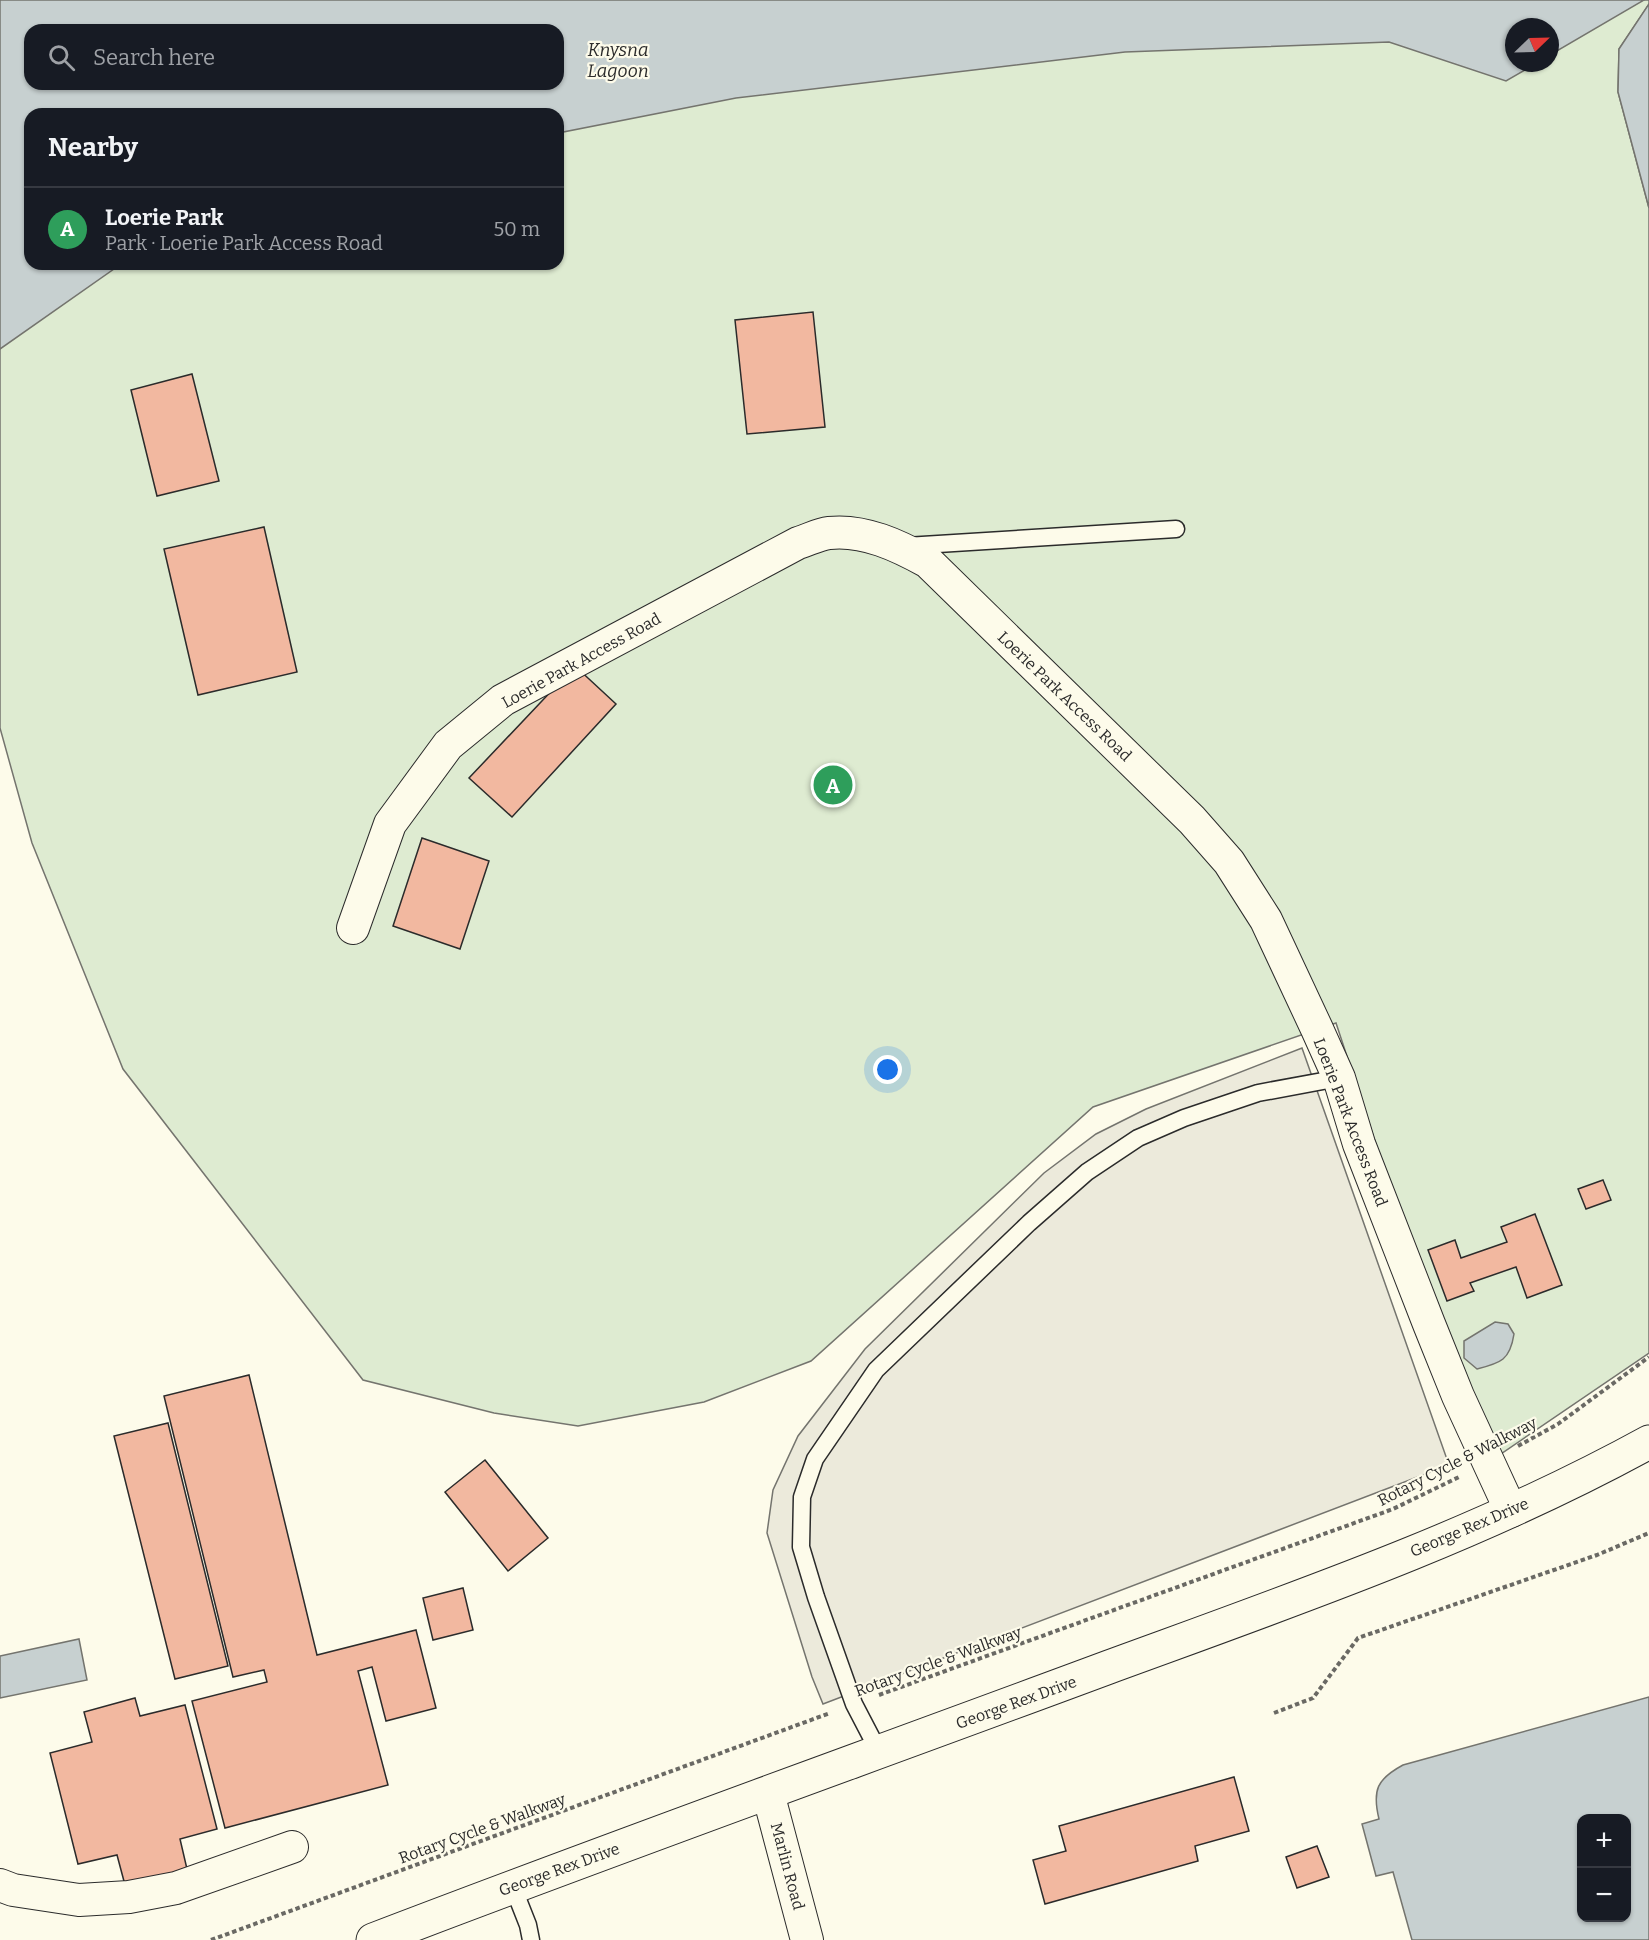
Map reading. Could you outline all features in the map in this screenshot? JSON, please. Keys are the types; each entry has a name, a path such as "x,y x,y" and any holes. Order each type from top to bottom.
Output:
{"street":[{"name":"Loerie Park Access Road","path":"353,928 390,824 448,745 503,700 798,543 829,533 864,535 900,546 928,561 1192,820 1229,862 1266,920 1339,1078 1359,1144 1458,1396 1511,1511"},
{"name":"George Rex Drive","path":"373,1940 1339,1582 1511,1511 1649,1442"},
{"name":"Marlin Road","path":"768,1793 807,1940"},
{"path":"0,1886 79,1900 129,1897 176,1888 292,1847"}],"lane":[{"path":"900,546 1176,529"},
{"path":"879,1752 854,1704 801,1547 802,1497 815,1460 876,1370 1029,1223 1087,1172 1138,1138 1184,1118 1258,1093 1339,1078"},
{"path":"513,1887 528,1925 531,1940"}],"path":[{"name":"Rotary Cycle & Walkway","path":"211,1940 1393,1509 1490,1462 1558,1424 1649,1357"},
{"path":"1274,1713 1313,1698 1358,1638 1597,1555 1649,1533"}],"green space":[{"path":"0,0 1649,0 1649,4 1619,49 1618,92 1649,208 1649,1353 1489,1462 1390,1187 1336,1023 1093,1107 811,1361 704,1402 578,1426 494,1413 363,1380 123,1069 32,843 0,728"}],"shaded area":[{"path":"1302,1048 1449,1465 823,1704 812,1677 767,1533 773,1490 798,1436 865,1349 1044,1173 1096,1134 1146,1109"}],"water":[{"name":"Knysna Lagoon","path":"0,0 1644,0 1559,50 1559,18 1505,18 1505,72 1522,72 1506,81 1389,42 1125,52 736,98 564,132 564,108 24,108 24,270 112,270 0,349"},
{"path":"1649,4 1649,208 1618,92 1619,49"},
{"path":"1495,1322 1508,1324 1514,1334 1510,1350 1498,1362 1477,1369 1464,1358 1464,1341"},
{"path":"79,1639 87,1680 0,1698 0,1656"},
{"path":"1649,1697 1649,1940 1412,1940 1393,1872 1376,1876 1362,1824 1379,1819 1376,1800 1379,1786 1394,1770 1403,1765"}],"building":[{"path":"813,312 825,427 747,434 735,320"},
{"path":"192,374 219,481 157,496 131,390"},
{"path":"264,527 297,672 198,695 164,549"},
{"path":"575,666 616,704 512,817 469,778"},
{"path":"422,838 489,861 460,949 393,926"},
{"path":"1603,1180 1611,1200 1586,1209 1578,1189"},
{"path":"1535,1214 1562,1285 1527,1298 1516,1267 1470,1283 1474,1291 1447,1301 1428,1250 1455,1240 1461,1258 1507,1242 1501,1227"},
{"path":"249,1375 317,1655 416,1630 436,1708 386,1721 372,1667 358,1671 388,1785 225,1828 192,1701 267,1682 264,1670 233,1677 164,1396"},
{"path":"168,1423 228,1666 175,1679 114,1436"},
{"path":"485,1460 548,1538 508,1571 445,1492"},
{"path":"463,1588 473,1630 433,1640 423,1598"},
{"path":"135,1698 140,1716 185,1705 217,1829 180,1839 187,1869 125,1885 117,1855 78,1864 50,1753 92,1742 84,1712"},
{"path":"1234,1777 1249,1831 1195,1846 1198,1861 1045,1904 1033,1860 1066,1851 1059,1826"},
{"path":"1317,1846 1329,1877 1297,1888 1286,1857"}],"place":[{"name":"Loerie Park","path":"833,785"}]}
